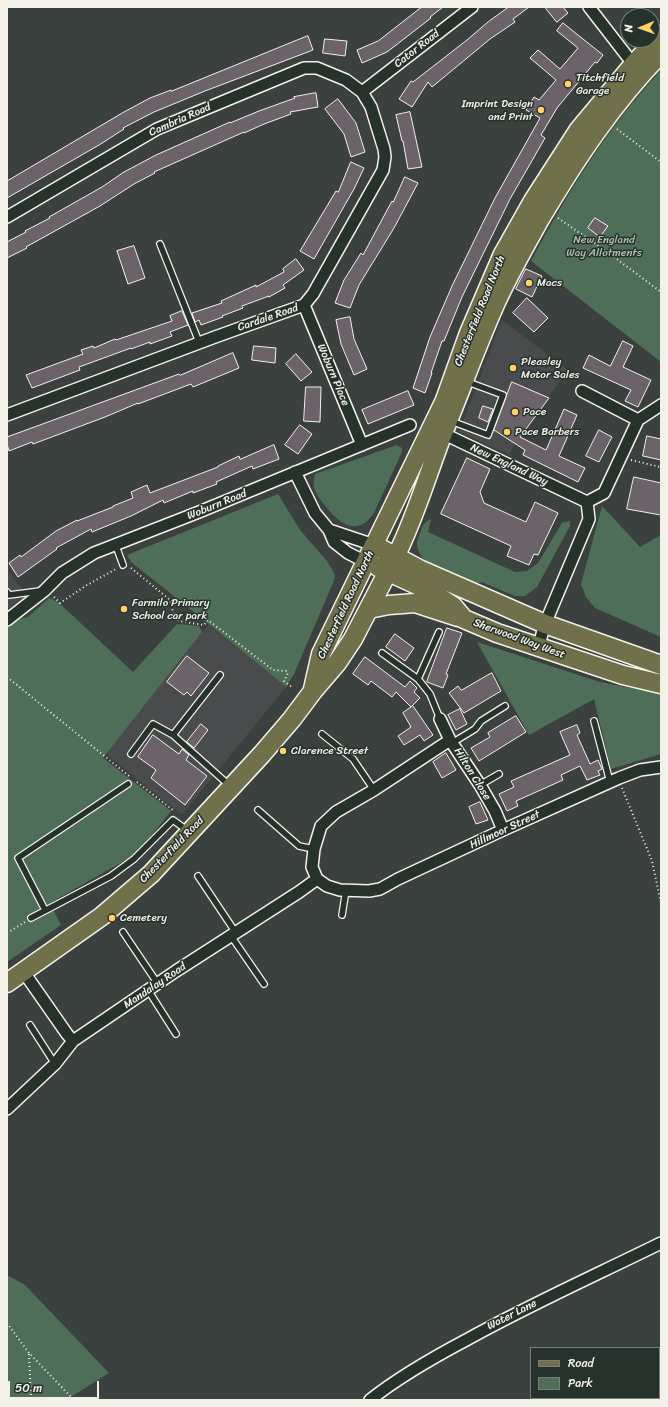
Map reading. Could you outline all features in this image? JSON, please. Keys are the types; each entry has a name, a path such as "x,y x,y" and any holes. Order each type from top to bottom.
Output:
{"highway":[{"name":"Chesterfield Road North","path":"313,691 321,654 374,545"},
{"name":"Sherwood Way West","path":"374,545 392,563 453,606 464,619 538,648 623,675 661,684"},
{"name":"Sherwood Way West","path":"366,562 392,563 421,570 545,624 661,666"},
{"name":"Chesterfield Road North","path":"313,691 337,663 353,639 392,563"},
{"path":"369,609 389,605 415,603 464,619"},
{"name":"Chesterfield Road","path":"7,983 102,916 153,872 262,754 292,719 313,691"}],"main road":[{"name":"Chesterfield Road North","path":"374,545 465,381 494,308 520,255 589,141 605,121 637,69 661,34"},
{"name":"Chesterfield Road North","path":"392,563 408,533 441,425 444,401 468,334 502,255 533,200 578,130 637,69 661,54"}],"street":[{"name":"Cator Road","path":"362,92 472,7"},
{"path":"589,7 637,69"},
{"name":"Cambria Road","path":"7,217 157,129 304,68 317,68 339,77 346,80 362,92"},
{"name":"Cardale Road","path":"7,415 199,342 304,305 313,294 383,170 385,157 384,149 371,107 362,92"},
{"name":"Woburn Place","path":"304,305 362,445"},
{"path":"582,392 638,420"},
{"path":"538,648 545,624 589,519 587,502 604,493 638,420 661,405"},
{"name":"Woburn Road","path":"7,620 34,599 46,593 62,573 94,553 116,546 410,425"},
{"name":"New England Way","path":"441,425 587,502"},
{"path":"295,472 315,513 329,530 334,542 348,553 366,562"},
{"path":"329,530 374,545"},
{"name":"Hilton Close","path":"440,719 451,742 480,785 503,830"},
{"path":"317,879 312,867 314,849 321,826 336,812 451,742"},
{"name":"Hillmoor Street","path":"317,879 327,886 347,891 369,892 380,889 398,879 503,830 610,782 640,770 661,767"},
{"name":"Mandalay Road","path":"7,1109 55,1064 74,1041 148,990 317,879"},
{"path":"23,972 67,1034 74,1041"},
{"name":"Water Lane","path":"370,1400 388,1385 401,1377 518,1312 661,1243"}],"lane":[{"path":"160,244 199,342"},
{"path":"441,425 488,436 503,395 465,381"},
{"path":"116,546 123,565"},
{"path":"7,592 9,595 46,593"},
{"path":"418,679 439,632"},
{"path":"382,653 418,679 430,694 440,719"},
{"path":"173,735 220,675"},
{"path":"451,742 475,729 481,722 505,706"},
{"path":"594,721 610,782"},
{"path":"131,754 153,724 173,735 232,787"},
{"path":"322,734 353,758 374,790"},
{"path":"480,785 499,774"},
{"path":"45,910 18,858 128,784"},
{"path":"258,810 299,846 314,849"},
{"path":"31,918 110,876 134,859 173,820 190,832"},
{"path":"198,876 264,984"},
{"path":"342,915 347,891"},
{"path":"123,932 158,984"},
{"path":"148,990 176,1034"},
{"path":"30,1025 55,1064"}],"path":[{"path":"605,121 661,162"},
{"path":"546,210 606,251 661,292"},
{"path":"620,457 660,467"},
{"path":"46,593 54,596 60,603 86,585 127,564 170,600 172,612 179,621 204,625 208,620 273,670 286,671 288,673 284,681 293,688"},
{"path":"7,677 106,758 174,811"},
{"path":"624,794 652,861 661,904"},
{"path":"7,933 31,918"},
{"path":"7,1323 29,1353 74,1400"},
{"path":"29,1353 32,1393 31,1400"}],"shaded area":[{"path":"502,320 568,370 515,443 509,455 459,432"},
{"path":"7,570 21,587 24,598 7,609"},
{"path":"209,625 286,687 182,815 106,754"}],"green space":[{"name":"New England Way Allotments","path":"661,70 661,362 531,261 559,210 590,161 623,115"},
{"path":"397,445 402,448 402,452 374,513 368,520 356,526 344,524 338,520 325,506 316,493 314,487 315,474"},
{"path":"278,494 300,530 327,561 335,576 294,674 286,687 131,562 127,555"},
{"path":"602,506 640,547 661,535 661,637 595,608 586,597 581,584"},
{"path":"431,519 428,532 515,572 527,571 538,563 562,523 570,521 570,526 537,587 525,596 515,596 482,582 476,584 425,561 417,547 417,541 423,525"},
{"path":"49,598 58,602 133,672 177,624 199,626 202,632 103,758 171,811 151,836 131,857 50,903 61,925 7,962 7,625 14,620 28,617"},
{"path":"477,642 600,682 661,694 661,754 611,769 594,699 529,735"},
{"path":"7,1275 25,1285 109,1373 66,1400 7,1400"}],"building":[{"path":"422,7 443,7 387,52 362,63 357,50 378,41"},
{"path":"509,7 529,7 513,19 515,22 490,39 432,87 428,82 412,107 399,99 411,81 413,82"},
{"path":"545,7 563,7 568,13 557,22"},
{"path":"563,23 603,55 597,63 595,62 557,108 541,135 545,138 510,199 462,297 444,341 442,341 425,393 413,388 430,337 452,286 495,198 540,118 526,110 534,97 539,100 556,80 530,58 538,50 560,69 578,48 557,31"},
{"path":"308,36 313,50 154,112 123,128 124,129 99,145 7,198 7,181 150,98"},
{"path":"325,39 347,41 345,56 323,53"},
{"path":"316,93 318,107 290,112 291,114 244,132 154,172 155,173 134,184 100,206 7,258 7,242 102,187 124,172 156,155 230,122 295,98 294,97"},
{"path":"338,99 356,123 365,152 351,157 344,134 325,109"},
{"path":"410,112 422,167 408,169 396,115"},
{"path":"351,162 364,168 354,189 314,259 300,251 336,191 338,192"},
{"path":"405,177 418,183 394,228 359,285 350,308 335,303 344,280 361,253 363,255 392,201 393,202"},
{"path":"595,218 608,226 600,237 588,228"},
{"path":"134,246 145,278 128,284 117,251"},
{"path":"296,259 304,270 283,285 285,288 269,297 242,306 243,308 222,316 223,317 201,325 199,320 195,322 192,313 222,303 221,301 256,285 256,287 284,272 283,269"},
{"name":"Macs","path":"526,269 542,276 532,297 516,289"},
{"path":"527,298 548,318 534,332 513,313"},
{"path":"182,311 188,325 170,332 172,336 150,344 150,342 131,348 79,367 80,370 32,388 26,375 83,354 81,350 93,346 94,348 115,339 116,340 172,321 170,316"},
{"path":"350,317 354,339 367,369 354,375 341,344 336,320"},
{"path":"623,341 633,346 623,367 651,380 638,407 625,401 631,390 583,368 589,355 610,366"},
{"path":"254,346 276,348 275,363 252,360"},
{"path":"233,353 239,368 193,387 191,384 33,444 32,442 9,451 7,437 179,374 180,375"},
{"path":"296,354 312,372 301,381 286,364"},
{"path":"512,382 549,398 520,437 546,450 564,409 577,415 559,456 585,468 578,482 523,455 525,450 494,430"},
{"path":"306,387 321,387 320,422 304,421"},
{"path":"408,391 414,405 368,424 362,410"},
{"path":"483,406 493,409 488,422 479,418"},
{"path":"300,425 312,434 298,454 285,445"},
{"path":"599,430 612,437 599,462 586,456"},
{"path":"647,436 661,439 661,460 643,456"},
{"path":"274,445 279,459 253,469 252,466 216,482 217,484 193,493 193,491 164,503 163,500 131,516 92,532 91,529 56,548 57,549 18,577 9,563 20,555 21,557 56,531 77,520 133,498 131,492 147,485 150,493 218,467 239,456 240,459"},
{"path":"467,458 490,469 480,492 484,503 526,522 535,502 558,513 538,555 534,554 529,565 507,556 511,546 441,514"},
{"path":"634,477 661,483 661,515 627,509"},
{"path":"447,628 462,633 446,674 448,675 443,688 427,682"},
{"path":"395,634 414,648 405,661 386,647"},
{"path":"187,656 209,673 191,696 187,692 184,695 167,682"},
{"path":"365,657 405,687 410,681 417,688 414,692 420,698 411,707 396,692 392,697 371,681 368,685 353,674"},
{"path":"492,673 501,691 464,713 449,693 458,686 461,690"},
{"path":"413,706 433,735 424,741 420,735 404,745 398,736 411,727 403,713"},
{"path":"460,709 467,724 456,730 448,715"},
{"path":"516,716 526,732 479,761 471,748 490,737 488,733"},
{"path":"201,724 208,730 194,748 187,742"},
{"path":"577,725 580,733 577,735 590,764 598,760 602,769 598,771 600,775 587,780 580,766 561,775 563,780 516,801 518,806 507,811 499,794 514,787 511,781 570,755 560,732"},
{"path":"153,735 179,754 182,749 189,755 186,760 207,776 185,805 151,778 156,770 138,757"},
{"path":"446,753 456,770 442,778 433,762"},
{"path":"480,802 488,820 476,824 469,807"}],"place":[{"name":"Titchfield Garage","path":"568,84"},
{"name":"Imprint Design and Print","path":"541,110"},
{"name":"Macs","path":"529,283"},
{"name":"Pleasley Motor Sales","path":"513,368"},
{"name":"Pace","path":"515,412"},
{"name":"Pace Barbers","path":"507,432"},
{"name":"Farmilo Primary School car park","path":"124,609"},
{"name":"Clarence Street","path":"283,751"},
{"name":"Cemetery","path":"112,918"}]}
